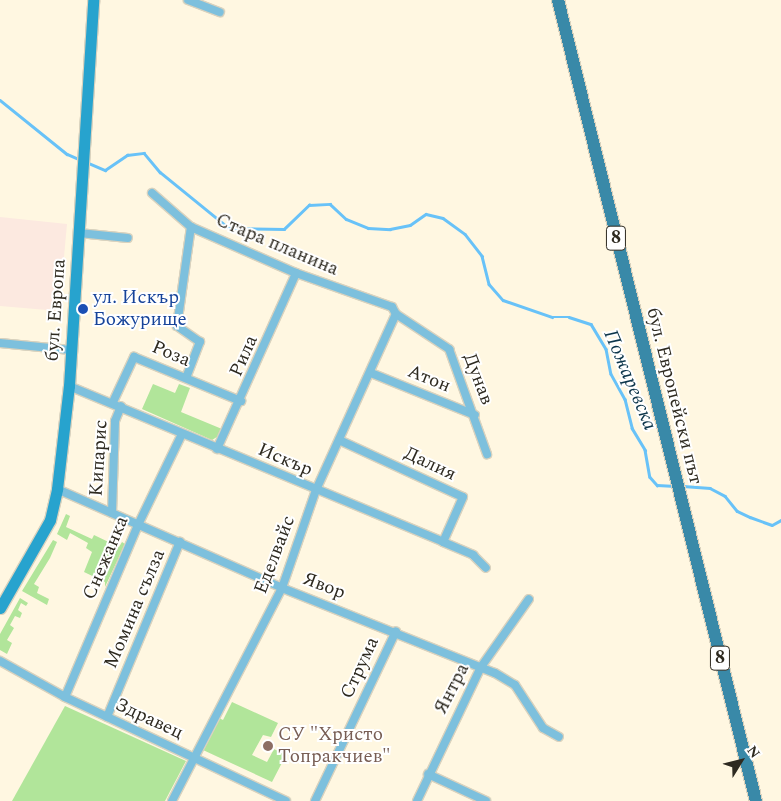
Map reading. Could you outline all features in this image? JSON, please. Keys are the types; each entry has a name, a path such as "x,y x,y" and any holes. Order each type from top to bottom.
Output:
{"main road":[{"name":"бул. Европейски път","path":"558,0 674,476 756,801"}],"street":[{"name":"бул. Европа","path":"0,608 50,520 57,489 69,386 93,0"},
{"path":"188,0 220,12"},
{"name":"Стара планина","path":"152,193 191,227 296,274 392,308 396,314"},
{"path":"186,378 200,342 177,326 191,227"},
{"path":"79,233 128,238"},
{"name":"Рила","path":"217,449 241,401 296,274"},
{"name":"Еделвайс","path":"172,801 282,588 316,490 371,373 396,314"},
{"name":"Дунав","path":"396,314 449,349 475,415 486,454"},
{"path":"0,343 71,350"},
{"name":"Роза","path":"112,402 134,357 241,401"},
{"name":"Атон","path":"371,373 475,415"},
{"name":"Искър","path":"69,386 112,402 217,449 443,542 473,556 486,568"},
{"name":"Кипарис","path":"112,513 115,421 121,406"},
{"name":"Снежанка","path":"65,697 138,525 182,434"},
{"name":"Далия","path":"339,440 463,497 443,542"},
{"name":"Явор","path":"57,489 282,588 396,631 481,667 514,685 543,728 558,737"},
{"name":"Момина сълза","path":"107,717 180,542"},
{"name":"Янтра","path":"417,801 428,774 481,667 529,600"},
{"name":"Струма","path":"315,801 396,631"},
{"name":"Здравец","path":"0,661 65,697 286,801"},
{"path":"428,774 486,801"}],"shaded area":[{"path":"0,217 67,224 59,311 0,306"}],"green space":[{"path":"153,384 175,393 179,384 190,388 181,412 222,429 220,435 212,440 142,409"},
{"path":"66,514 70,516 66,527 92,539 94,535 119,547 122,542 125,544 105,587 105,582 84,572 92,552 86,548 88,543 70,533 67,540 57,534"},
{"path":"53,540 57,542 50,558 34,584 39,587 37,593 49,599 47,605 22,591"},
{"path":"20,598 28,603 26,606 21,603 18,610 22,613 20,618 15,616 10,625 14,628 7,640 12,643 7,654 0,650 0,634"},
{"path":"232,702 278,723 271,737 263,735 252,755 267,762 274,749 286,755 272,782 203,750 219,718 223,720"},
{"path":"65,706 186,761 165,801 12,801"}],"waterway":[{"name":"Пожаревска","path":"0,100 67,154 81,160"},
{"name":"Пожаревска","path":"86,162 105,170 127,155 144,153 160,172 229,228 284,229 309,205 330,204 346,219 368,228 390,229 410,225 426,214 443,218 465,234 482,256 489,284 503,300 552,317 569,317 591,324 606,349 611,374 625,399 632,428 645,450 650,477 657,485 675,486"},
{"name":"Пожаревска","path":"683,486 710,488 725,496 737,511 772,525 781,520"}],"place":[{"name":"ул. Искър Божурище","path":"83,309"},
{"name":"СУ \"Христо Топракчиев\"","path":"268,746"}]}
